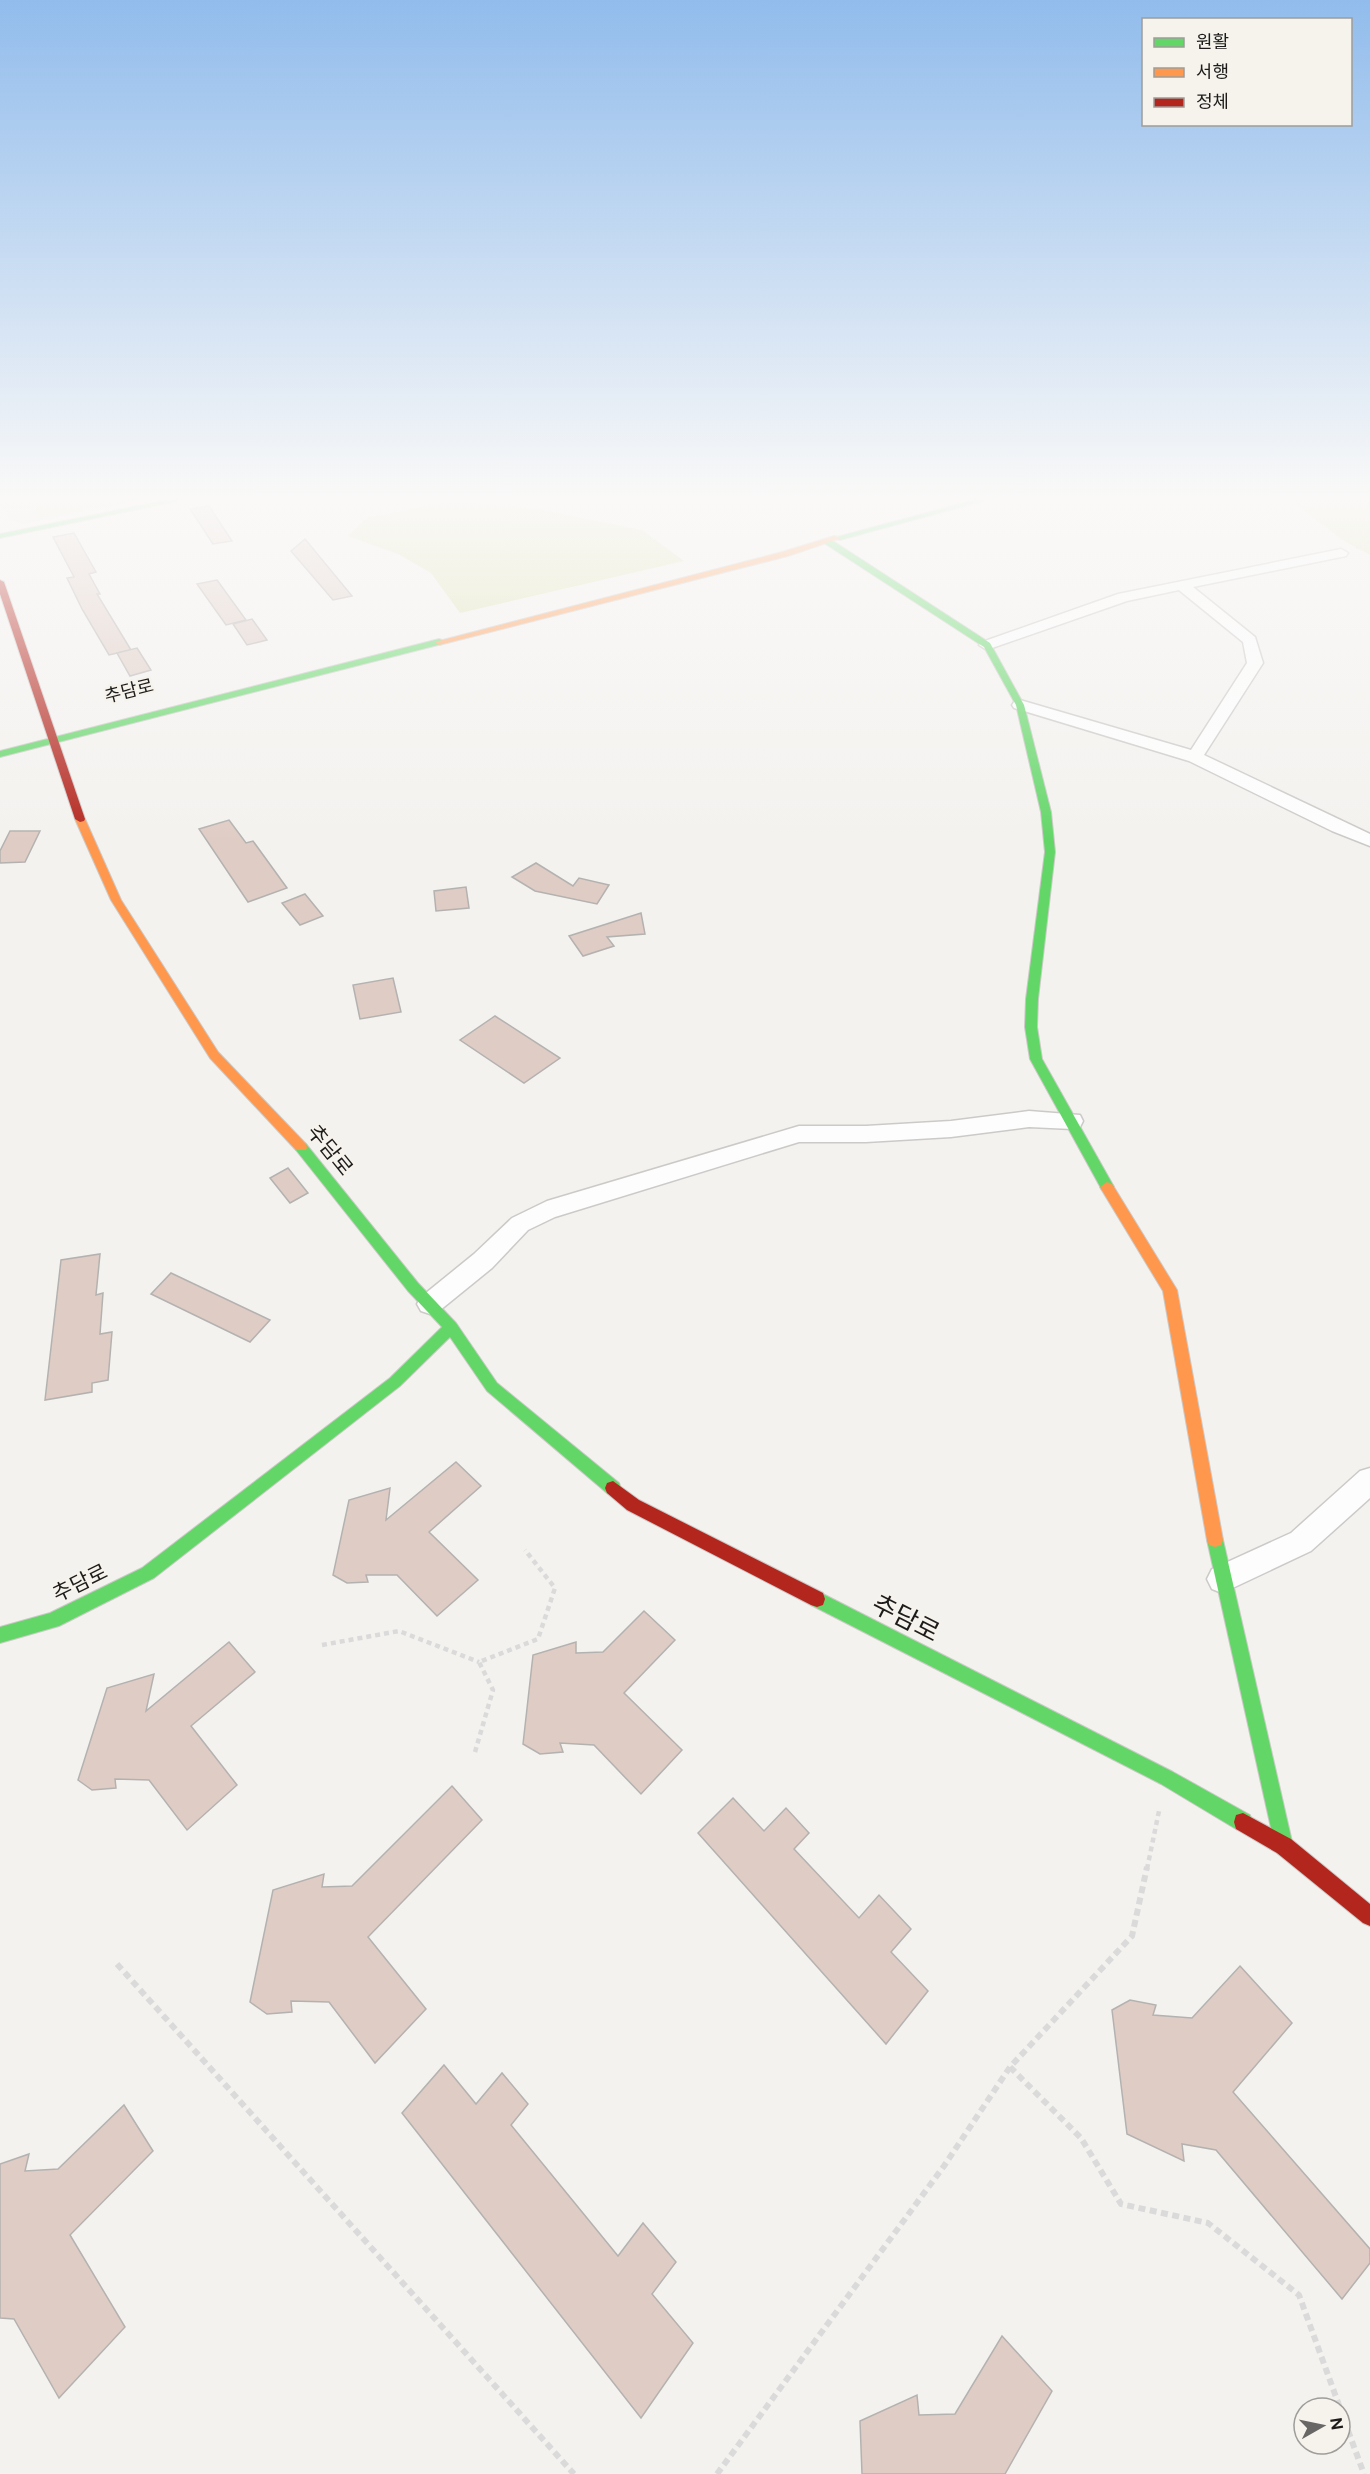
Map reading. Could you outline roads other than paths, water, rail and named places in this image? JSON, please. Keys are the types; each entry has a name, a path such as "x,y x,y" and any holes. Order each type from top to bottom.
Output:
{"street":[{"path":"9,610 50,735"},
{"name":"추담로","path":"0,742 50,735 556,610"},
{"path":"934,610 987,645 1020,705 1046,812 1050,852 1032,999 1031,1027 1036,1059 1115,1202 1170,1290 1222,1579 1284,1846"},
{"path":"987,645 1085,610"},
{"path":"1195,757 1255,663 1250,640 1213,610"},
{"path":"1020,705 1195,757 1370,841"},
{"name":"추담로","path":"0,753 50,735"},
{"name":"추담로","path":"50,735 81,821 116,900 214,1055 295,1139 413,1287 451,1327 492,1388 633,1505 1167,1778 1284,1846 1370,1916"},
{"path":"430,1304 483,1261 520,1224 547,1210 799,1134 866,1134 951,1129 1029,1119 1072,1121"},
{"name":"추담로","path":"0,1635 53,1620 148,1573 395,1382 451,1327"},
{"path":"1222,1579 1301,1542 1370,1480"}]}
